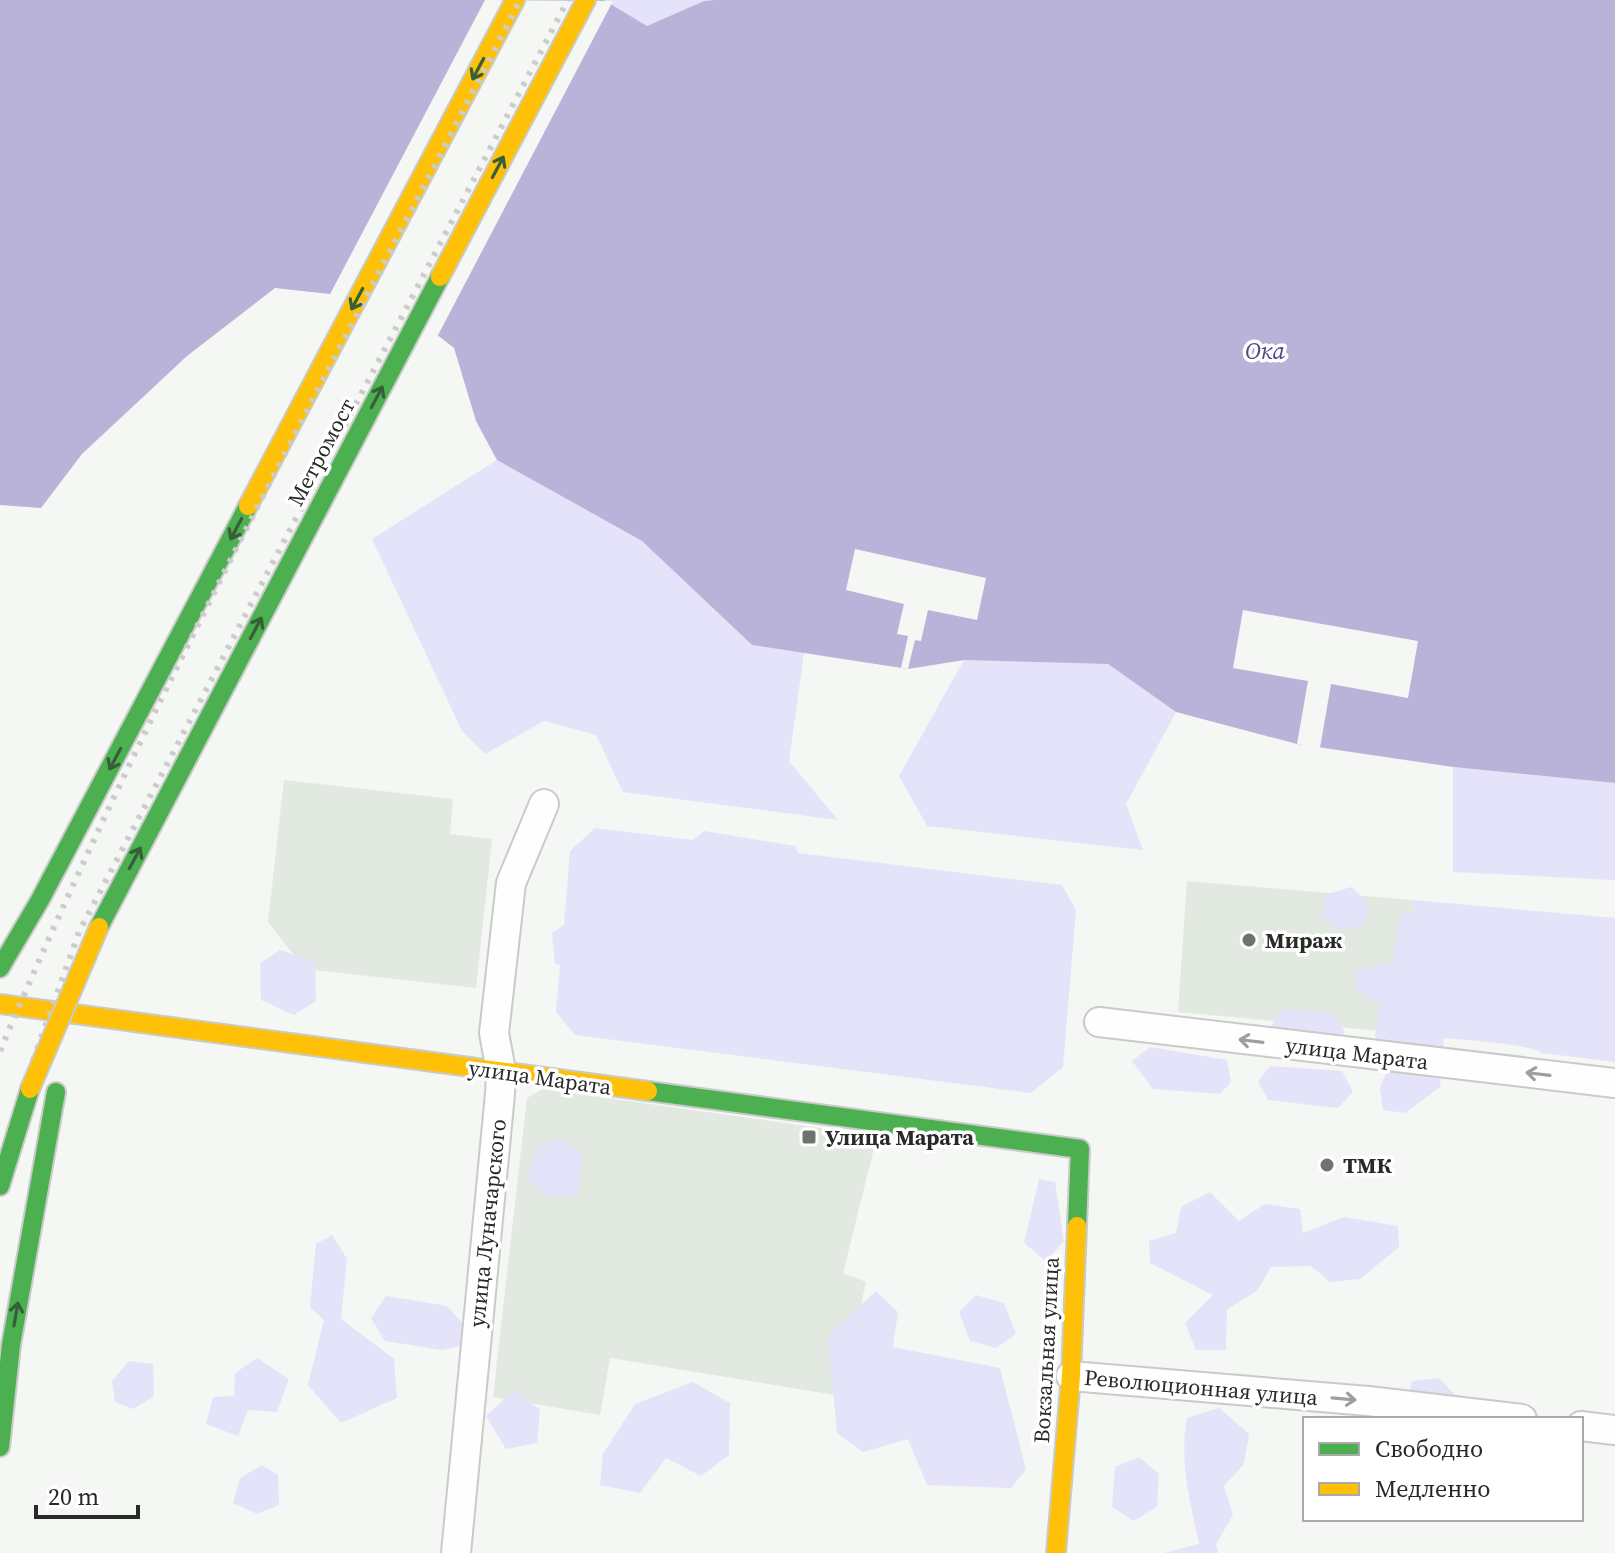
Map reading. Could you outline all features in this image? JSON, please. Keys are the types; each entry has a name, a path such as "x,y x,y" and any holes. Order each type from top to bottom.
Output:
{"main road":[{"name":"Метромост","path":"40,900 515,0"},
{"name":"Метромост","path":"99,927 586,0"},
{"path":"0,968 40,900"},
{"path":"0,1002 40,900"},
{"path":"67,1047 99,927"},
{"path":"0,1186 30,1089 99,927"},
{"name":"улица Марата","path":"0,1002 1080,1149"},
{"path":"0,1447 11,1345 58,1085"},
{"name":"Вокзальная улица","path":"1056,1553 1071,1376 1080,1149"}],"street":[{"name":"улица Луначарского","path":"456,1553 501,1071 494,1033 511,883 544,804"},
{"name":"улица Марата","path":"1099,1022 1615,1083"},
{"name":"Революционная улица","path":"1071,1376 1368,1401 1505,1417"},
{"path":"1583,1426 1615,1430"}],"shaded area":[{"path":"604,0 715,0 704,1 647,26"},
{"path":"497,460 642,541 752,645 804,653 789,761 838,820 623,792 596,735 544,721 485,754 462,731 372,539"},
{"path":"964,660 1108,664 1176,712 1126,804 1143,850 927,826 899,776"},
{"path":"1453,767 1615,783 1615,880 1453,872"},
{"path":"284,780 453,799 450,834 492,839 476,988 305,969 268,922"},
{"path":"595,828 693,840 704,831 795,846 798,853 1062,885 1076,910 1063,1067 1031,1093 575,1035 556,1012 560,965 555,964 552,933 564,925 570,851"},
{"path":"1187,881 1413,900 1402,1033 1178,1012"},
{"path":"1351,887 1368,903 1365,925 1338,931 1322,916 1325,895"},
{"path":"1413,900 1615,918 1615,1062 1444,1038 1440,1087 1405,1113 1383,1110 1380,1088 1390,1064 1375,1036 1380,1005 1354,988 1358,969 1392,963 1401,915 1412,911"},
{"path":"280,950 315,962 316,1001 294,1015 261,1000 260,963"},
{"path":"1283,1009 1333,1013 1345,1032 1336,1041 1282,1035 1270,1027"},
{"path":"1150,1047 1227,1060 1231,1082 1220,1094 1153,1089 1132,1061"},
{"path":"1270,1066 1342,1071 1353,1092 1338,1108 1268,1100 1258,1081"},
{"path":"543,1089 877,1136 843,1273 866,1282 841,1396 610,1358 600,1415 493,1397 527,1098"},
{"path":"556,1138 583,1154 578,1195 547,1198 527,1178 537,1149"},
{"path":"1039,1179 1055,1182 1064,1241 1046,1261 1024,1243"},
{"path":"1210,1192 1239,1221 1265,1204 1300,1209 1303,1233 1344,1217 1398,1226 1399,1247 1360,1279 1330,1282 1311,1266 1271,1267 1257,1291 1227,1309 1226,1350 1196,1350 1185,1323 1213,1295 1150,1263 1149,1241 1176,1233 1181,1207"},
{"path":"332,1235 347,1259 341,1319 394,1359 397,1398 341,1423 308,1385 324,1320 310,1307 316,1244"},
{"path":"876,1291 898,1312 893,1347 1000,1368 1026,1470 1011,1488 927,1485 908,1439 863,1452 837,1433 828,1336"},
{"path":"976,1295 1004,1303 1016,1334 996,1348 970,1341 959,1312"},
{"path":"386,1296 447,1306 465,1326 461,1346 442,1350 385,1341 371,1318"},
{"path":"257,1358 289,1379 277,1412 248,1410 238,1436 206,1424 213,1397 234,1396 235,1373"},
{"path":"129,1361 153,1364 154,1396 133,1409 115,1402 112,1381"},
{"path":"1439,1378 1456,1396 1455,1417 1405,1410 1412,1381"},
{"path":"693,1382 730,1403 729,1455 701,1476 666,1458 640,1493 600,1485 603,1454 635,1404"},
{"path":"514,1390 540,1410 537,1443 506,1449 486,1416"},
{"path":"1219,1408 1249,1434 1244,1464 1224,1486 1233,1515 1216,1544 1218,1553 1164,1553 1199,1544 1185,1466 1187,1418"},
{"path":"1139,1457 1159,1474 1157,1507 1134,1521 1112,1507 1115,1467"},
{"path":"262,1465 278,1475 279,1505 257,1514 233,1503 240,1478"}],"water":[{"name":"Ока","path":"0,0 604,0 647,26 704,1 715,0 1615,0 1615,783 1453,767 1297,744 1176,712 1108,664 964,660 908,669 752,645 642,541 497,460 476,421 454,348 394,301 275,288 187,356 82,454 41,508 0,505"}],"pier":[{"path":"485,0 613,1 436,339 393,305 328,298"},
{"path":"855,549 986,578 977,620 928,610 921,641 915,640 908,669 901,668 908,636 897,634 904,604 846,590"},
{"path":"1243,610 1418,641 1408,698 1331,684 1320,748 1297,744 1308,681 1233,668"}],"railway":[{"path":"0,1051 120,784 184,652 520,0"},
{"path":"25,1083 79,932 568,0"}],"traffic: fast":[{"path":"99,927 440,277"},
{"path":"0,968 40,900 248,506"},
{"path":"0,1186 30,1089"},
{"path":"648,1091 1080,1149 1077,1226"},
{"path":"0,1447 11,1345 56,1092"}],"traffic: slow":[{"path":"248,506 515,0"},
{"path":"440,277 586,0"},
{"path":"30,1089 99,927"},
{"path":"0,1004 648,1091"},
{"path":"1056,1553 1071,1376 1077,1226"}],"place":[{"name":"Мираж","path":"1249,940"},
{"name":"Улица Марата","path":"809,1137"},
{"name":"ТМК","path":"1327,1165"}]}
